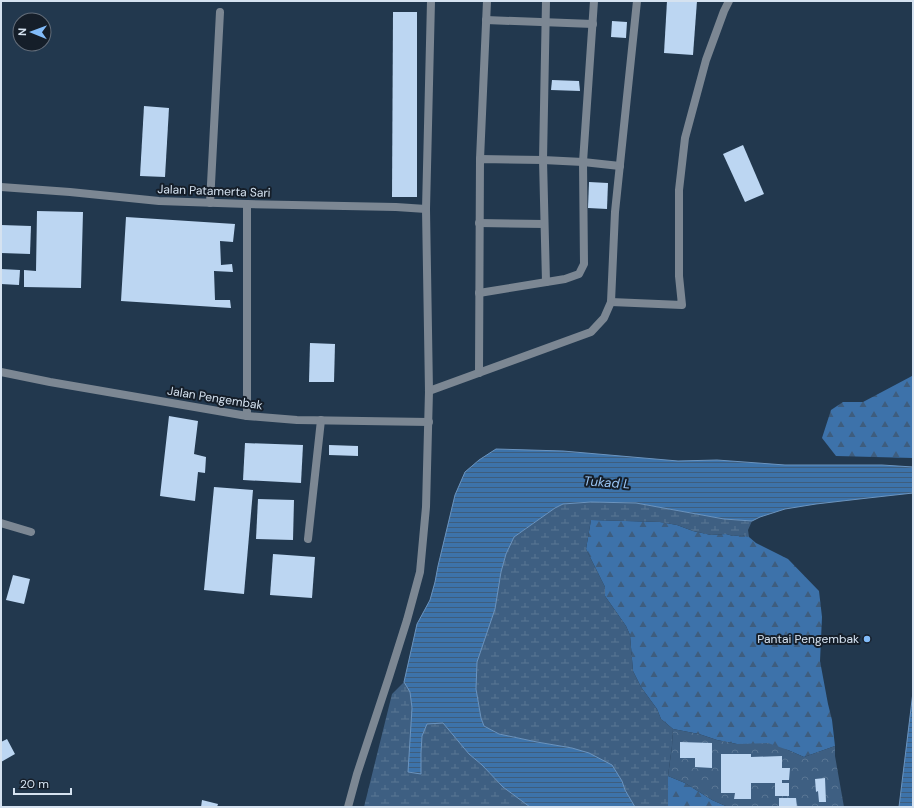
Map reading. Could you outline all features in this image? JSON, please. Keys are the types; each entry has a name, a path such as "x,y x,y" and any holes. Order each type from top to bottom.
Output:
{"street":[{"path":"348,807 357,774 407,620 420,572 426,507 429,422 426,209 431,1"},
{"path":"479,373 480,158 487,1"},
{"path":"546,1 543,160 546,282"},
{"path":"479,293 565,279 579,274 584,264 582,162 594,1"},
{"path":"429,391 591,332 604,318 611,302 615,212 637,1"},
{"path":"611,302 682,305 679,276 679,190 685,138 706,60 729,1"},
{"path":"210,204 220,12"},
{"path":"486,20 593,24"},
{"path":"480,158 582,162 620,166"},
{"name":"Jalan Patamerta Sari","path":"1,187 210,204 396,207 426,209"},
{"path":"247,204 248,416"},
{"path":"479,223 544,224"},
{"name":"Jalan Pengembak","path":"1,372 50,382 248,416 297,420 429,422"},
{"path":"308,538 321,420"},
{"path":"1,523 31,532"}],"green space":[{"path":"912,376 913,458 836,456 822,438 831,410 843,402 863,402"},
{"path":"591,502 636,503 724,519 752,521 748,530 749,537 726,534 711,535 693,531 677,525 660,522 591,520 586,549 605,587 605,596 626,626 630,635 633,671 641,687 657,709 661,719 673,729 668,776 668,807 635,807 625,790 622,781 572,748 499,734 484,726 481,718 476,689 477,662 495,609 501,572 506,554 514,537 563,504"},
{"path":"591,520 660,522 677,525 693,531 711,535 742,535 749,537 756,543 788,559 819,591 822,617 820,661 832,720 835,746 804,757 788,750 737,744 673,729 661,719 657,709 641,687 633,671 630,635 626,626 605,596 605,587 586,549"},
{"path":"404,682 410,691 412,725 421,768 422,736 427,723 443,723 469,754 503,787 530,807 364,807 392,694"},
{"path":"673,729 737,744 768,743 804,757 835,746 835,756 844,807 728,807 712,800 685,783 668,776"},
{"path":"668,776 685,783 712,800 728,807 668,807"}],"water":[{"name":"Tukad L","path":"496,449 563,451 678,461 717,460 785,465 882,465 913,467 913,493 785,509 752,521 724,519 636,503 591,502 563,504 514,537 506,554 501,572 495,609 477,662 476,689 481,718 484,726 499,734 572,748 589,753 612,765 635,807 530,807 503,787 469,754 443,723 427,724 422,736 421,774 408,772 412,708 410,692 404,682 417,624 430,600 455,495 465,472 479,460"},
{"path":"913,692 913,807 899,807"}],"building":[{"path":"667,1 697,1 693,55 664,53"},
{"path":"393,12 417,12 417,197 392,197"},
{"path":"612,21 627,22 626,38 611,37"},
{"path":"552,80 579,81 580,91 551,90"},
{"path":"144,106 169,108 165,177 140,176"},
{"path":"743,145 764,194 745,202 723,154"},
{"path":"589,182 608,183 607,209 588,208"},
{"path":"37,211 83,212 81,288 24,287 24,270 36,271"},
{"path":"126,217 235,224 233,242 220,241 221,265 232,264 233,272 214,271 215,300 230,300 231,308 121,301"},
{"path":"1,225 31,226 30,254 1,253"},
{"path":"1,269 20,270 19,285 1,284"},
{"path":"310,343 335,344 334,382 309,382"},
{"path":"169,416 198,421 194,454 206,457 205,473 198,472 195,501 160,496"},
{"path":"245,443 303,445 301,483 243,480"},
{"path":"329,445 358,446 358,456 329,455"},
{"path":"214,487 253,490 244,594 204,590"},
{"path":"258,499 294,500 293,540 256,539"},
{"path":"273,554 315,557 312,598 270,595"},
{"path":"13,575 30,579 24,604 6,600"},
{"path":"7,739 15,754 1,762 1,742"},
{"path":"680,742 712,743 712,768 695,767 695,758 680,758"},
{"path":"721,754 751,754 751,757 782,756 782,768 790,768 789,780 782,780 782,783 789,783 789,796 775,796 775,783 751,783 751,799 734,799 735,793 721,793"},
{"path":"825,778 826,802 819,802 818,791 816,792 815,779"},
{"path":"779,798 796,798 797,807 779,807"},
{"path":"202,800 218,804 217,807 201,807"}],"place":[{"name":"Pantai Pengembak","path":"867,639"}]}
